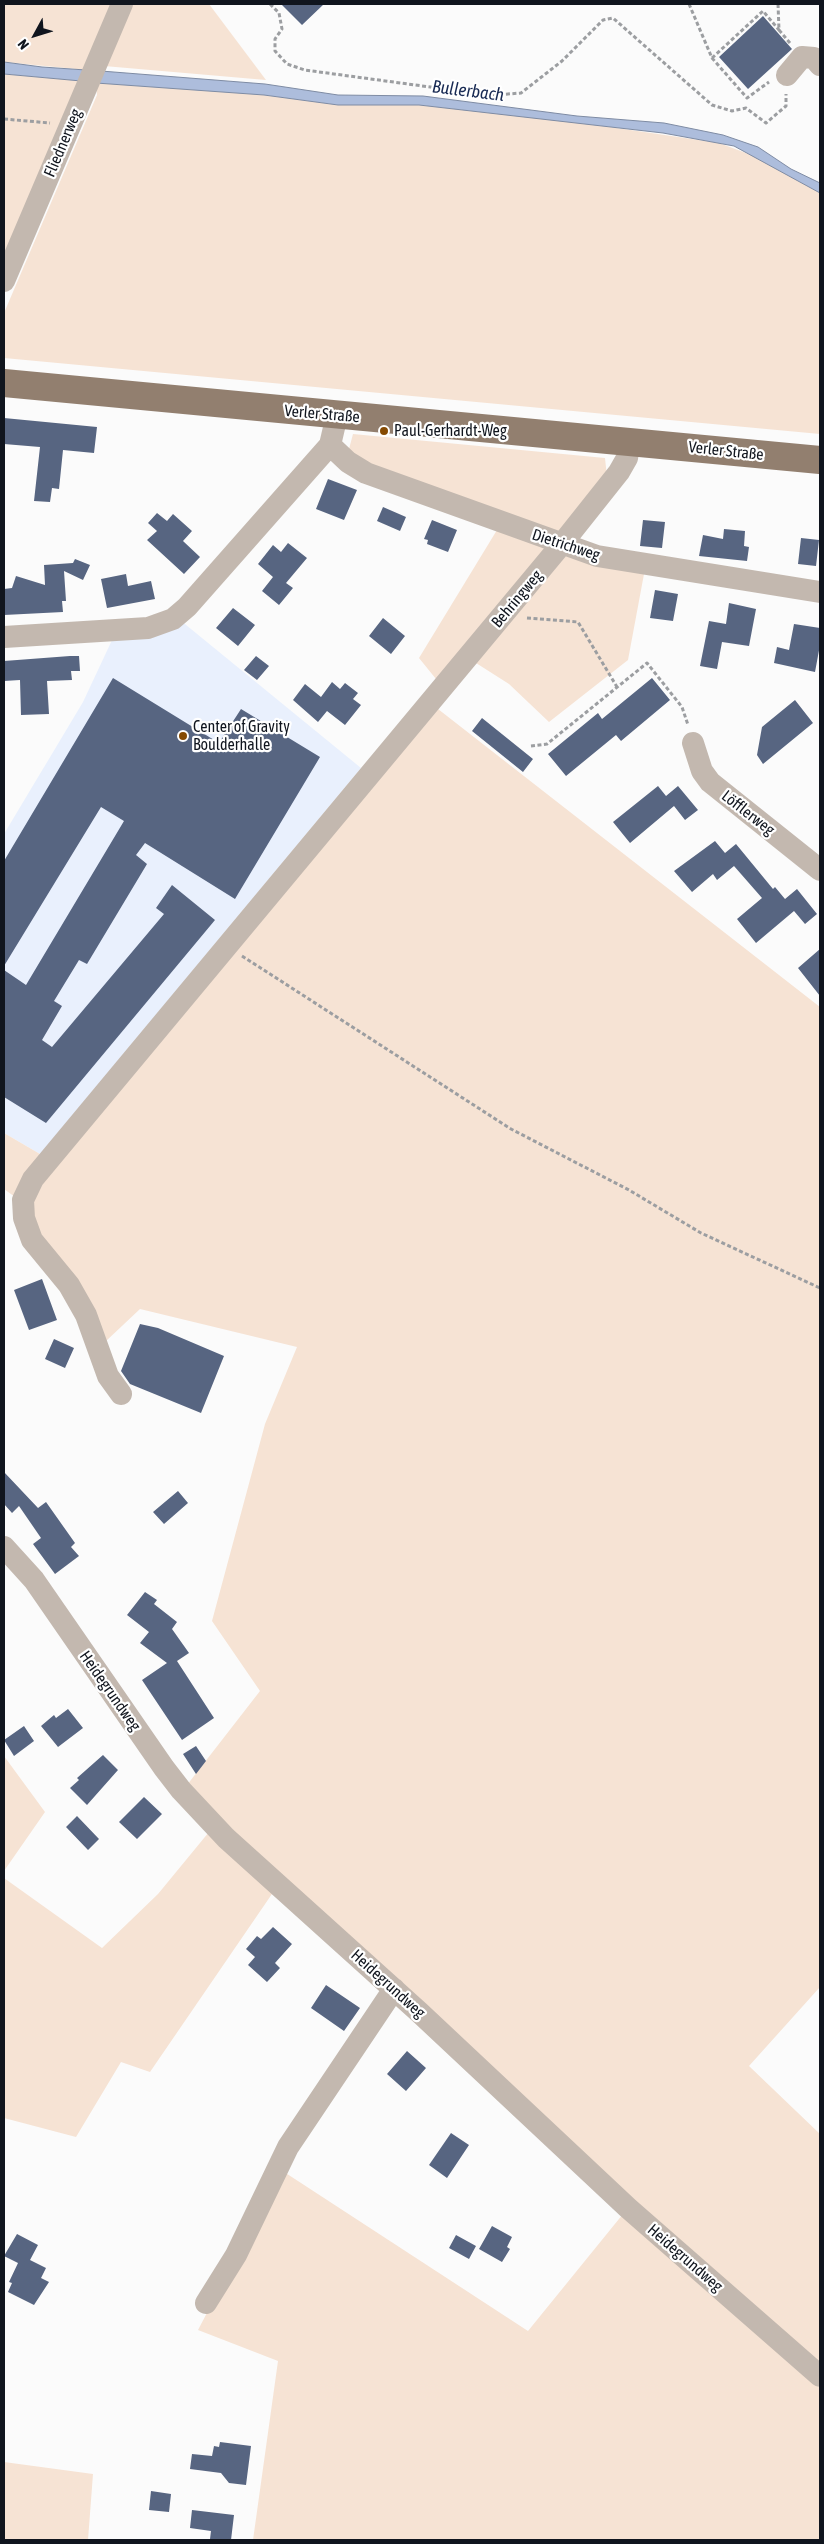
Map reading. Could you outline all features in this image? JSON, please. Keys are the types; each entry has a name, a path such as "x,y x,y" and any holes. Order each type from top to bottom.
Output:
{"main road":[{"name":"Verler Straße","path":"4,383 820,460"}],"street":[{"name":"Fliednerweg","path":"4,281 122,4"},
{"path":"787,75 811,61"},
{"path":"4,637 148,628 173,618 187,607 330,445 338,415"},
{"name":"Behringweg","path":"121,1394 108,1376 86,1315 69,1285 32,1240 24,1218 23,1200 33,1179 561,545 620,472 627,458 630,441"},
{"name":"Dietrichweg","path":"330,445 348,462 366,473 561,545 597,556 820,592"},
{"name":"Löfflerweg","path":"693,743 702,771 710,782 820,870"},
{"name":"Heidegrundweg","path":"4,1547 34,1580 181,1790 226,1838 394,1989 628,2208 820,2376"},
{"path":"206,2303 236,2255 288,2147 394,1989"}],"path":[{"path":"270,4 279,13 282,29 275,39 275,51 287,64 304,70 495,94 521,92 562,61 603,20 613,18 712,105 732,110 746,108 766,122 786,106 787,75 766,83 747,98 712,58 690,4"},
{"path":"778,4 779,30"},
{"path":"712,58 763,12 811,61"},
{"path":"4,119 71,125"},
{"path":"510,607 526,618 578,622 617,687"},
{"path":"531,746 547,744 646,663 682,707 693,743"},
{"path":"227,946 511,1130 629,1190 701,1233 820,1288"}],"shaded area":[{"path":"4,4 114,4 86,70 4,62"},
{"path":"133,4 209,4 266,80 104,66"},
{"path":"4,74 81,81 4,265"},
{"path":"96,83 264,95 338,105 419,105 576,122 719,143 754,156 820,193 820,434 4,358 4,313 97,95"},
{"path":"353,434 605,458 607,477 436,679 419,658 497,530 368,467 349,449"},
{"path":"568,553 644,574 628,660 549,722 509,684 476,663"},
{"path":"180,620 361,768 40,1154 4,1133 4,834 83,702 113,638"},
{"path":"438,709 820,1007 820,1987 749,2066 820,2134 820,2365 632,2202 231,1831 187,1785 260,1691 212,1621 265,1424 297,1347 140,1309 105,1342 29,1217 38,1184"},
{"path":"4,1133 40,1154 15,1197 4,1189"},
{"path":"4,1756 45,1812 4,1871"},
{"path":"209,1832 274,1891 150,2072 121,2062 76,2137 4,2118 4,1878 102,1948 158,1894"},
{"path":"278,2168 528,2331 623,2214 820,2388 820,2540 253,2540 278,2361 198,2330 263,2206"},
{"path":"4,2462 93,2474 88,2540 4,2540"}],"water":[{"path":"4,62 86,70 81,81 4,74"},
{"path":"101,71 265,84 338,95 423,96 577,116 664,123 723,135 758,147 791,169 820,183 820,193 734,146 663,133 419,105 338,105 264,95 96,83"}],"building":[{"path":"281,4 324,4 302,25"},
{"path":"763,16 792,49 748,89 719,57"},
{"path":"4,418 97,427 94,453 63,450 59,489 52,488 50,502 34,501 40,447 4,444"},
{"path":"328,479 357,490 344,520 316,509"},
{"path":"383,507 406,517 400,531 377,521"},
{"path":"157,513 167,521 173,514 192,531 183,541 200,557 184,574 147,540 157,531 148,523"},
{"path":"432,520 457,530 448,552 427,544 428,540 424,539"},
{"path":"643,520 665,522 662,548 640,546"},
{"path":"724,529 745,531 744,546 749,547 747,561 699,556 703,535 723,539"},
{"path":"801,538 819,540 816,566 798,564"},
{"path":"288,543 307,558 286,583 293,588 279,605 262,591 273,577 258,564 273,545 281,552"},
{"path":"75,559 90,565 83,580 64,571 66,601 62,601 63,612 4,615 4,589 12,588 16,576 45,585 44,565 73,563"},
{"path":"126,574 128,586 151,581 155,599 107,608 101,579"},
{"path":"655,590 678,594 673,621 650,618"},
{"path":"729,603 756,609 749,646 722,642 717,669 700,666 709,621 726,624"},
{"path":"233,608 255,625 238,646 216,628"},
{"path":"383,618 405,636 391,654 369,636"},
{"path":"794,624 820,628 820,645 815,672 774,663 777,647 789,650"},
{"path":"79,656 80,671 71,671 72,680 47,681 49,714 21,715 20,680 4,681 4,661"},
{"path":"256,656 269,666 257,680 244,670"},
{"path":"113,678 219,743 241,709 320,757 235,899 145,843 136,855 147,864 87,964 79,960 54,1001 62,1006 42,1040 52,1047 164,914 156,908 172,885 215,920 46,1123 4,1097 4,970 26,985 124,821 101,807 4,966 4,861"},
{"path":"652,678 670,700 621,741 616,735 566,776 548,754 598,713 602,719"},
{"path":"332,682 340,689 345,683 358,693 353,699 361,705 345,725 327,711 318,722 293,700 305,684 321,697"},
{"path":"795,700 813,723 763,764 757,755 762,727"},
{"path":"482,718 533,759 523,772 472,731"},
{"path":"658,786 666,796 678,786 698,810 685,820 674,806 630,843 613,822"},
{"path":"715,841 725,853 736,844 773,889 775,887 785,899 797,889 817,914 805,924 794,911 756,943 737,919 762,898 734,866 717,880 713,874 692,892 674,871"},
{"path":"820,949 820,996 798,968"},
{"path":"42,1279 57,1320 29,1330 14,1290"},
{"path":"140,1324 158,1328 224,1356 201,1413 130,1384 121,1371"},
{"path":"54,1339 74,1348 65,1368 45,1359"},
{"path":"4,1472 38,1508 46,1502 75,1543 71,1547 79,1556 55,1574 33,1544 41,1538 19,1506 12,1513 4,1504"},
{"path":"178,1491 188,1503 164,1524 153,1512"},
{"path":"145,1592 157,1600 154,1604 177,1622 172,1629 189,1653 177,1661 214,1718 182,1740 142,1680 167,1663 140,1643 149,1632 127,1615"},
{"path":"68,1709 83,1728 58,1747 41,1726 54,1715 56,1718"},
{"path":"24,1726 34,1741 14,1756 4,1740"},
{"path":"196,1746 206,1761 196,1774 183,1754"},
{"path":"103,1755 118,1770 87,1805 70,1788 79,1780 77,1778"},
{"path":"144,1797 162,1814 137,1839 119,1822"},
{"path":"77,1816 99,1839 88,1850 66,1827"},
{"path":"273,1927 292,1944 275,1963 280,1968 267,1982 248,1965 255,1957 246,1949 257,1936 261,1939"},
{"path":"326,1985 360,2008 344,2031 311,2008"},
{"path":"407,2051 426,2068 406,2091 387,2074"},
{"path":"451,2133 469,2145 447,2178 429,2165"},
{"path":"492,2226 512,2237 507,2247 510,2249 502,2262 479,2249"},
{"path":"17,2234 38,2245 30,2260 46,2268 41,2278 49,2282 34,2305 8,2292 12,2283 9,2282 18,2263 4,2256"},
{"path":"456,2235 476,2246 469,2259 449,2248"},
{"path":"220,2442 251,2446 246,2485 229,2483 221,2473 190,2469 192,2454 212,2456 214,2446 219,2447"},
{"path":"151,2491 171,2494 169,2512 149,2510"},
{"path":"192,2510 234,2515 231,2540 210,2539 211,2531 190,2528"}],"place":[{"name":"Paul-Gerhardt-Weg","path":"384,431"},
{"name":"Center of Gravity Boulderhalle","path":"183,736"}],"water label":[{"name":"Bullerbach","path":"468,91"}]}
